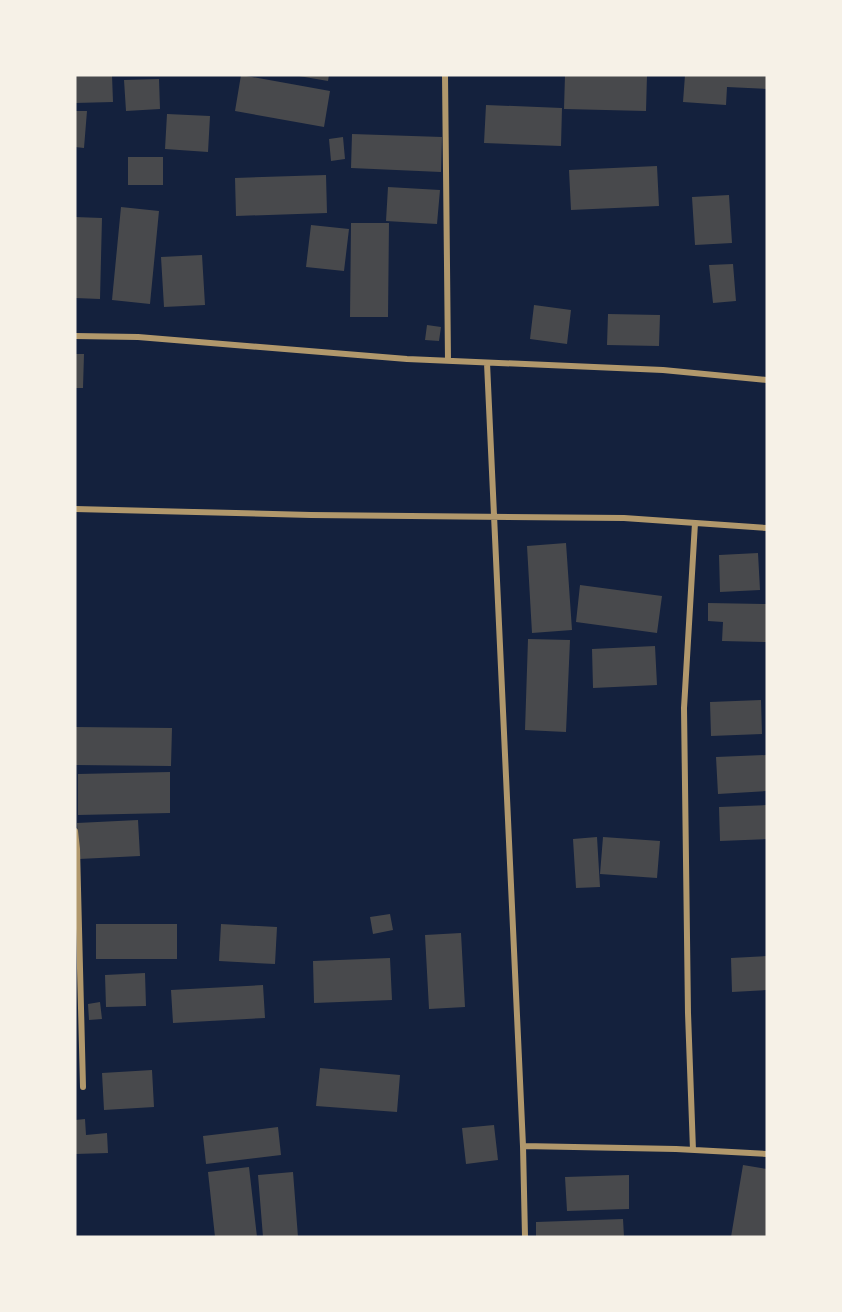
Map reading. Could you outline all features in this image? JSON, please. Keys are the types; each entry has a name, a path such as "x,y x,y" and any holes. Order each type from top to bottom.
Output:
{"street":[{"path":"445,75 448,360"},
{"path":"75,336 138,337 407,359 663,370 767,380"},
{"path":"487,363 523,1146 525,1237"},
{"path":"75,509 311,515 624,518 767,528"},
{"path":"693,1149 688,1013 684,708 694,523"},
{"path":"75,831 83,1087"},
{"path":"523,1146 693,1149 767,1154"}],"building":[{"path":"75,75 112,75 113,102 75,103"},
{"path":"241,75 330,91 324,127 235,111"},
{"path":"299,75 329,75 328,81"},
{"path":"565,75 647,75 646,111 564,109"},
{"path":"685,75 767,75 767,89 727,87 726,105 683,102"},
{"path":"159,79 160,109 126,111 124,80"},
{"path":"486,105 562,108 561,146 484,143"},
{"path":"75,111 87,111 84,148 75,147"},
{"path":"167,114 210,116 208,152 165,149"},
{"path":"352,134 442,137 441,172 351,168"},
{"path":"343,137 345,159 331,161 329,139"},
{"path":"128,157 163,157 163,185 128,185"},
{"path":"657,166 659,206 571,210 569,170"},
{"path":"326,175 327,213 236,216 235,178"},
{"path":"388,187 440,190 437,224 386,221"},
{"path":"729,195 732,243 695,245 692,197"},
{"path":"121,207 159,211 150,304 112,300"},
{"path":"75,217 102,218 100,299 75,298"},
{"path":"351,223 389,223 388,317 350,317"},
{"path":"311,225 349,229 344,271 306,267"},
{"path":"202,255 205,305 164,307 161,257"},
{"path":"733,264 736,301 713,303 709,265"},
{"path":"534,305 571,310 567,344 530,339"},
{"path":"608,314 660,315 659,346 607,345"},
{"path":"427,325 441,327 439,341 425,340"},
{"path":"75,354 84,354 83,388 75,388"},
{"path":"566,543 572,630 532,633 527,546"},
{"path":"758,553 760,590 720,592 719,555"},
{"path":"580,585 662,596 657,633 576,622"},
{"path":"708,603 767,604 767,642 722,641 723,622 708,621"},
{"path":"528,639 570,640 566,732 525,730"},
{"path":"655,646 657,685 593,688 592,649"},
{"path":"761,700 762,734 711,736 710,702"},
{"path":"76,727 172,728 171,766 75,765"},
{"path":"767,755 767,791 718,794 716,757"},
{"path":"170,772 170,813 78,815 78,774"},
{"path":"767,805 767,839 720,841 719,807"},
{"path":"138,820 140,856 79,859 77,823"},
{"path":"597,837 600,887 576,888 573,839"},
{"path":"603,837 660,841 657,878 600,874"},
{"path":"390,914 393,930 373,934 370,917"},
{"path":"96,924 177,924 177,959 96,959"},
{"path":"221,924 277,927 275,964 219,961"},
{"path":"461,933 465,1007 429,1009 425,935"},
{"path":"767,956 767,990 732,992 731,958"},
{"path":"390,958 392,1000 314,1003 313,961"},
{"path":"145,973 146,1006 106,1007 105,975"},
{"path":"263,985 265,1018 173,1023 171,990"},
{"path":"100,1002 102,1019 89,1020 88,1004"},
{"path":"320,1068 400,1075 397,1112 316,1106"},
{"path":"152,1070 154,1107 104,1110 102,1073"},
{"path":"85,1119 86,1135 107,1133 108,1153 75,1154 75,1120"},
{"path":"494,1125 498,1160 466,1164 462,1128"},
{"path":"278,1127 281,1155 206,1164 203,1136"},
{"path":"743,1165 767,1169 767,1237 731,1237"},
{"path":"249,1167 257,1237 215,1237 208,1172"},
{"path":"293,1172 298,1237 263,1237 258,1175"},
{"path":"629,1175 629,1209 567,1211 565,1177"},
{"path":"623,1219 624,1237 536,1237 536,1222"}]}
